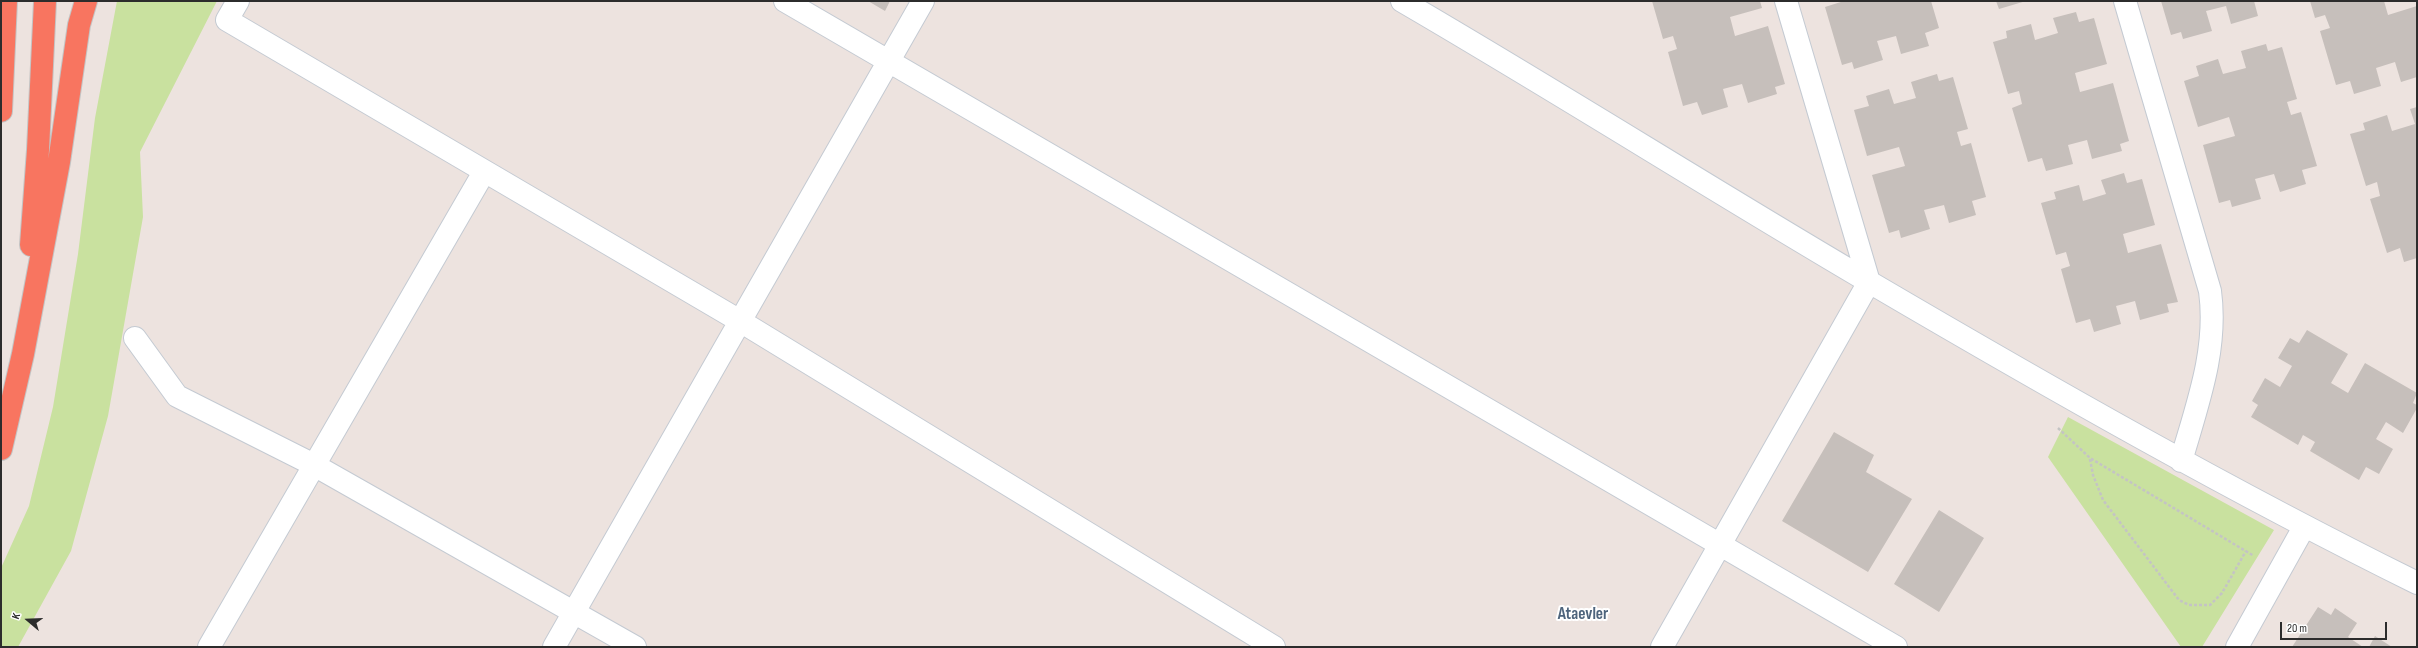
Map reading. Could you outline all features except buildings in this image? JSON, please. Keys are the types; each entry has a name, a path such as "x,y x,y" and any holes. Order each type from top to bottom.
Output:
{"highway":[{"path":"1,111 6,1"},
{"path":"23,354 38,150 45,1"},
{"path":"1,449 23,354 59,162 79,25 86,1"}],"street":[{"path":"238,1 227,20 740,321 1274,647"},
{"path":"785,1 1719,546 1896,647"},
{"path":"554,647 923,1"},
{"path":"1402,1 1430,10 1869,282 2049,386 2181,461 2304,527 2417,583"},
{"path":"1662,647 1869,282 1786,1"},
{"path":"2125,1 2210,291 2213,312 2212,340 2205,375 2181,461"},
{"path":"210,647 484,172"},
{"path":"135,338 177,396 314,466 635,647"},
{"path":"2237,647 2304,527"}],"path":[{"path":"2049,386 2050,415 2061,432 2090,458 2280,571"},
{"path":"2090,458 2093,475 2102,500 2179,600 2189,605 2210,605 2222,593 2246,551"}],"green space":[{"path":"117,1 217,1 140,152 143,217 108,416 71,551 18,647 1,647 1,568 29,506 53,407 78,254 95,118"},
{"path":"2068,417 2274,530 2202,647 2181,647 2048,457"}],"district":[{"name":"Ataevler","path":"1583,615"}]}
